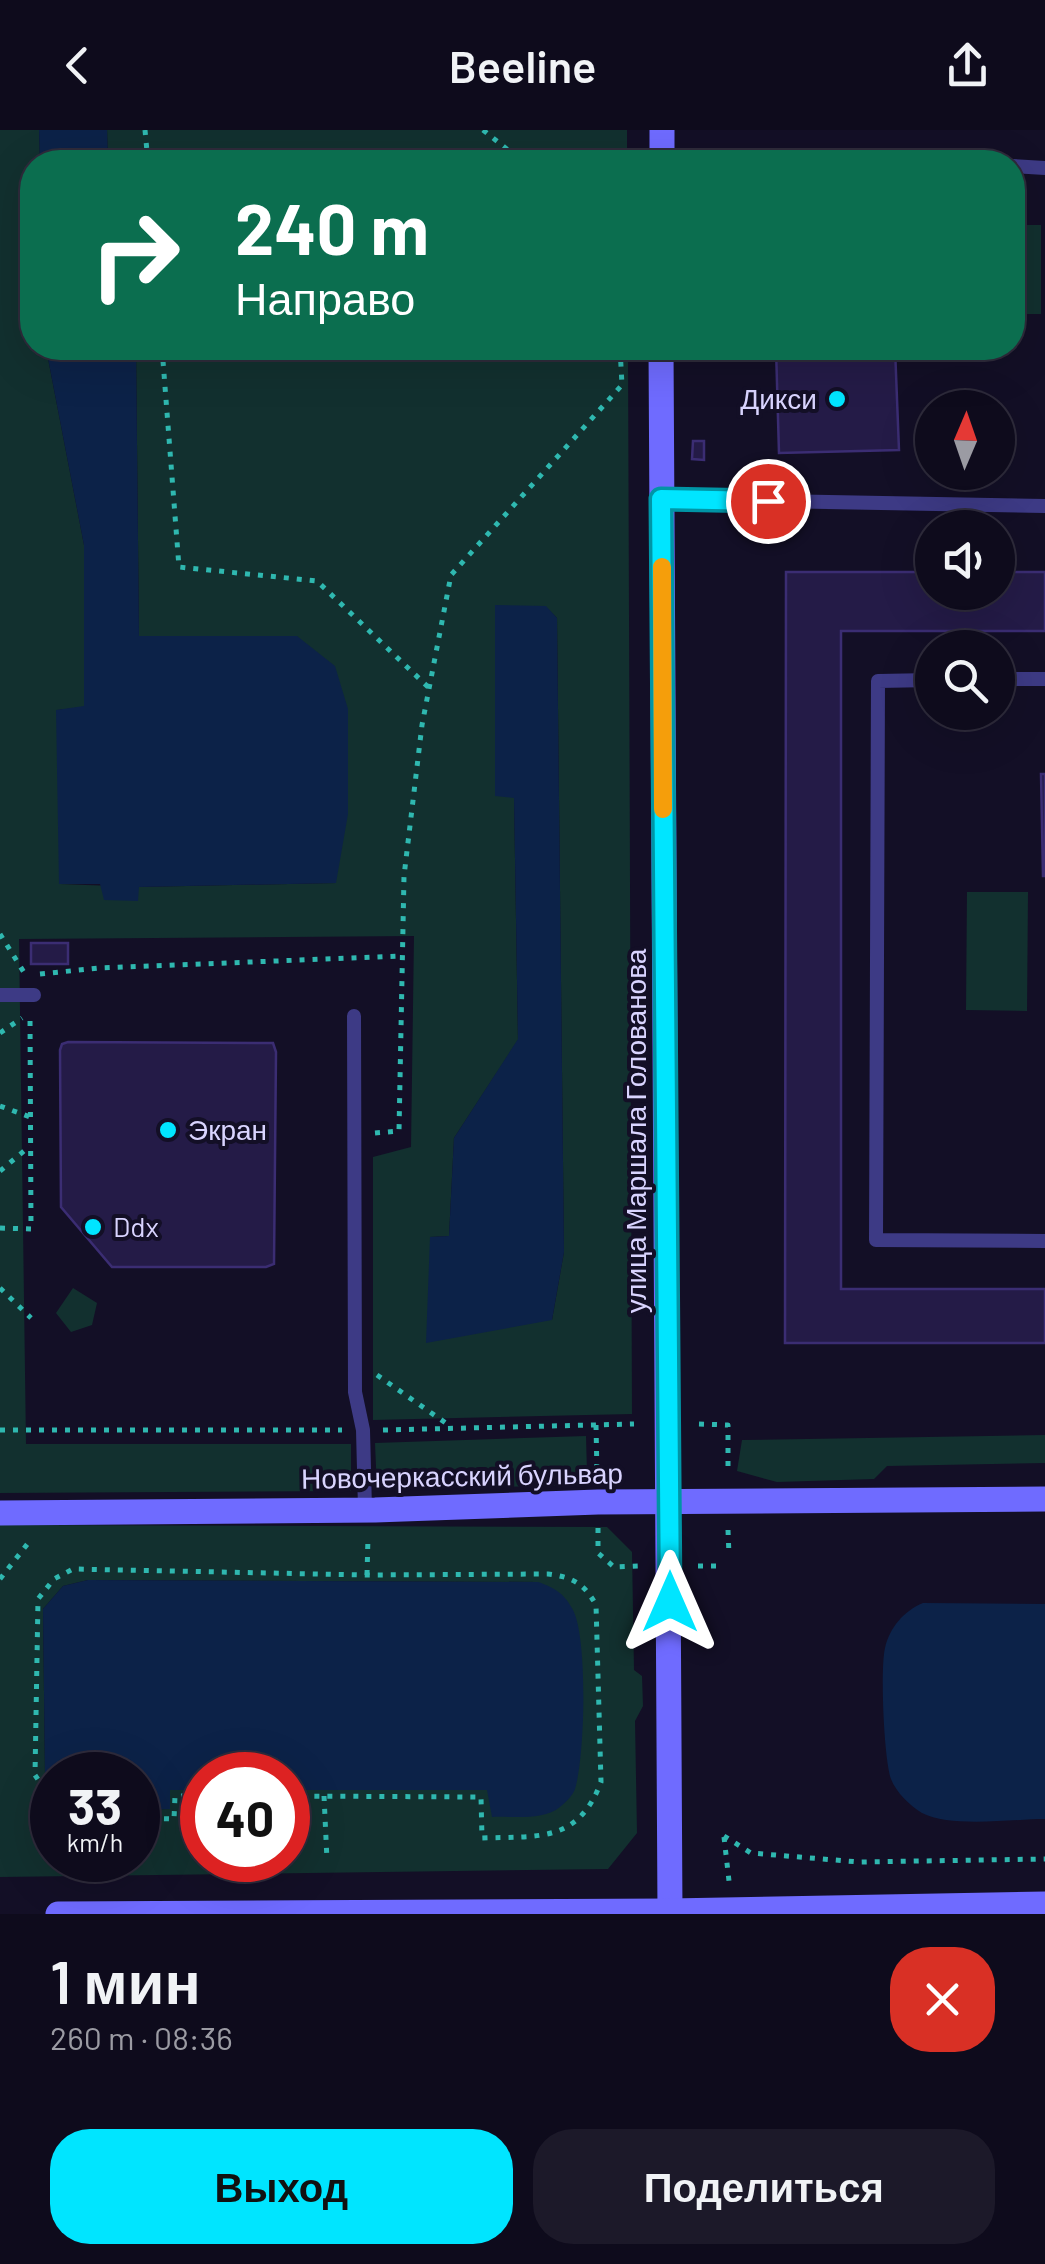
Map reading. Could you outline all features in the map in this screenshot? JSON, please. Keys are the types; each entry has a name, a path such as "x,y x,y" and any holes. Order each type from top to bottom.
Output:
{"street":[{"name":"улица Маршала Голованова","path":"662,360 670,1912"},
{"name":"Новочеркасский бульвар","path":"0,1513 1045,1499"},
{"path":"58,1914 670,1912 1045,1904"}],"lane":[{"path":"661,499 1045,506"},
{"path":"1015,680 1045,679"},
{"path":"915,680 878,681 876,1240 1045,1241"},
{"path":"0,996 34,995"},
{"path":"354,1016 355,1392 363,1430 370,1509"}],"path":[{"path":"483,130 507,150"},
{"path":"163,360 179,567 317,580 430,688"},
{"path":"354,1135 398,1131 404,876 430,688 451,575 622,385 621,360"},
{"path":"0,934 25,975 99,968 402,956"},
{"path":"0,1033 30,1012 31,1228 0,1228"},
{"path":"0,1106 30,1117"},
{"path":"0,1171 30,1146"},
{"path":"0,1288 31,1318"},
{"path":"354,1359 453,1428"},
{"path":"597,1474 596,1425 634,1424"},
{"path":"699,1424 728,1424 728,1469"},
{"path":"0,1430 156,1431"},
{"path":"366,1575 370,1509"},
{"path":"598,1520 598,1553 614,1566 639,1566"},
{"path":"728,1530 729,1555"},
{"path":"698,1566 724,1566"},
{"path":"35,1752 38,1599 54,1579 73,1569 548,1574 576,1580 589,1592 596,1605 601,1782 591,1808 573,1826 531,1836 482,1838 482,1797 310,1796"},
{"path":"160,1819 174,1819 175,1796 180,1796"},
{"path":"324,1796 326,1860"},
{"path":"732,1910 724,1836 751,1853 841,1860 1045,1859"}],"green space":[{"path":"0,130 39,130 40,150 20,150 20,360 48,360 84,545 84,707 57,710 60,884 139,887 336,883 297,636 139,636 136,360 628,360 632,1414 373,1420 373,1157 411,1147 414,936 19,939 26,1444 351,1444 351,1491 0,1493","holes":["545,606 557,618 564,1252 552,1320 430,1237 449,1236 454,1138 518,1040 514,797 495,795"]},
{"path":"107,130 627,130 627,150 108,150"},
{"path":"1025,225 1041,225 1041,314 1025,314"},
{"path":"967,892 1028,892 1027,1011 966,1010"},
{"path":"73,1288 97,1303 92,1325 71,1332 56,1313"},
{"path":"1045,1435 1045,1463 887,1466 874,1479 777,1482 737,1471 742,1440"},
{"path":"586,1436 587,1473 574,1485 377,1490 375,1443"},
{"path":"0,1525 607,1527 632,1552 634,1670 642,1676 643,1706 635,1721 637,1833 608,1869 310,1873 310,1790 487,1790 537,1582 88,1580 63,1586 43,1609 45,1752 30,1752 30,1877 0,1877"},
{"path":"170,1790 180,1790 180,1875 160,1875 160,1809 170,1809"}],"water":[{"path":"39,130 107,130 108,150 40,150"},
{"path":"48,360 136,360 139,636 297,636 335,666 348,709 348,814 336,883 139,887 138,901 104,900 100,884 59,884 56,710 84,706 84,545"},
{"path":"495,605 546,606 557,618 564,1252 552,1320 426,1343 430,1237 449,1236 454,1138 518,1039 514,798 495,796"},
{"path":"88,1580 538,1582 562,1595 578,1625 583,1726 574,1791 560,1807 545,1814 492,1817 487,1790 310,1790 310,1752 180,1752 180,1790 170,1790 170,1809 160,1809 160,1752 45,1752 43,1609 63,1586"},
{"path":"923,1603 1045,1604 1045,1819 934,1818 913,1807 893,1784 885,1735 885,1648 899,1621"}],"building":[{"name":"Дикси","path":"776,360 895,360 899,450 779,453"},
{"path":"693,441 704,441 704,460 692,459"},
{"path":"786,572 915,572 915,610 1015,610 1015,572 1045,572 1045,631 841,631 841,1289 1045,1289 1045,1343 785,1343"},
{"path":"1041,774 1045,774 1045,876 1043,876"},
{"path":"31,943 68,943 68,964 31,964"},
{"name":"Экран","path":"68,1042 273,1043 274,1264 112,1267 61,1207 60,1050"}],"slow traffic":[{"path":"662,567 663,809"}],"place":[{"name":"Дикси","path":"837,399"},
{"name":"Экран","path":"168,1130"},
{"name":"Ddx","path":"93,1227"}],"route":[{"path":"670,1602 661,499 768,501"}]}
